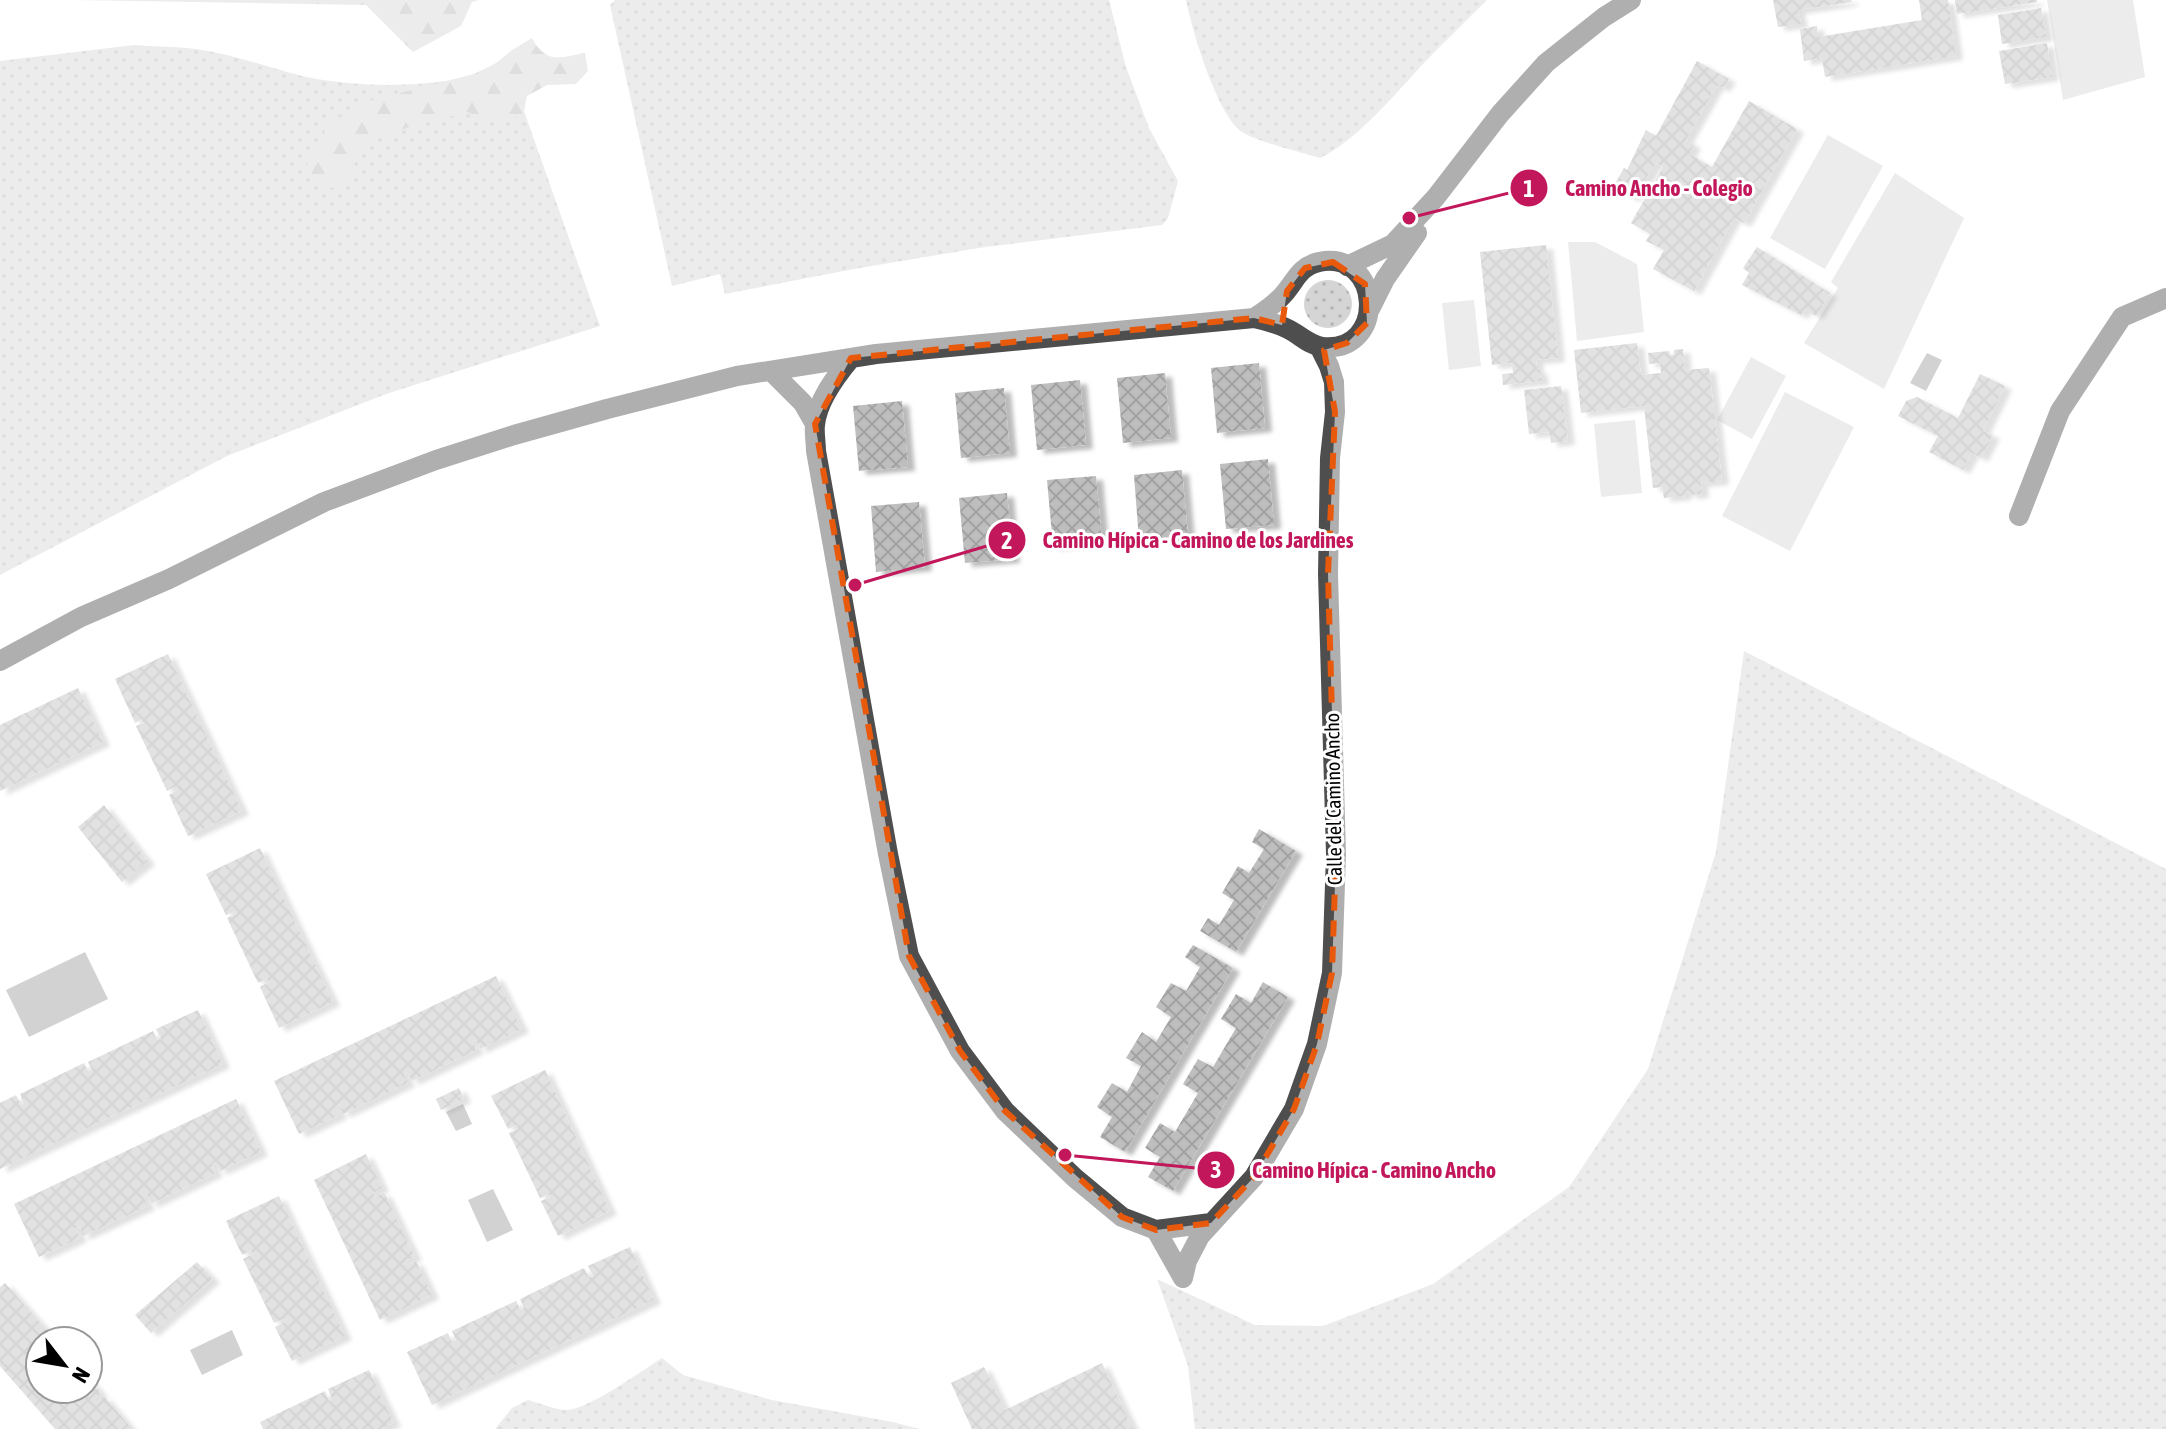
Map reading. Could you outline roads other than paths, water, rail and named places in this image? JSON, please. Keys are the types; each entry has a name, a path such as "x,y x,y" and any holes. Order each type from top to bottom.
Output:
{"street":[{"path":"1347,266 1393,244 1436,197 1500,114 1546,63 1604,17 1631,0"},
{"path":"1370,309 1385,279 1420,229 1436,197"},
{"path":"0,661 81,617 169,579 324,502 514,435 672,392 737,376 876,354 1254,318 1277,324 1319,346 1333,347 1347,343 1367,323 1370,296 1357,273 1347,266 1333,262 1318,263 1305,268 1272,306 1254,318"},
{"path":"1287,291 1285,305 1295,332"},
{"path":"2019,516 2060,411 2122,317 2166,298"},
{"name":"Calle del Camino Ancho","path":"1156,1230 1183,1278 1196,1244 1211,1223 1254,1177 1294,1109 1317,1044 1332,973 1336,854 1328,574 1330,458 1335,412 1334,382 1319,346"},
{"path":"851,358 829,389 815,424 816,451 909,956 960,1051 1005,1111 1075,1178 1122,1217 1156,1230 1211,1223"},
{"path":"771,371 803,403 815,424"}],"place":[{"name":"Camino Ancho - Colegio","path":"1409,218"},
{"name":"Camino Hípica - Camino de los Jardines","path":"855,585"},
{"name":"Camino Hípica - Camino Ancho","path":"1065,1155"}]}
